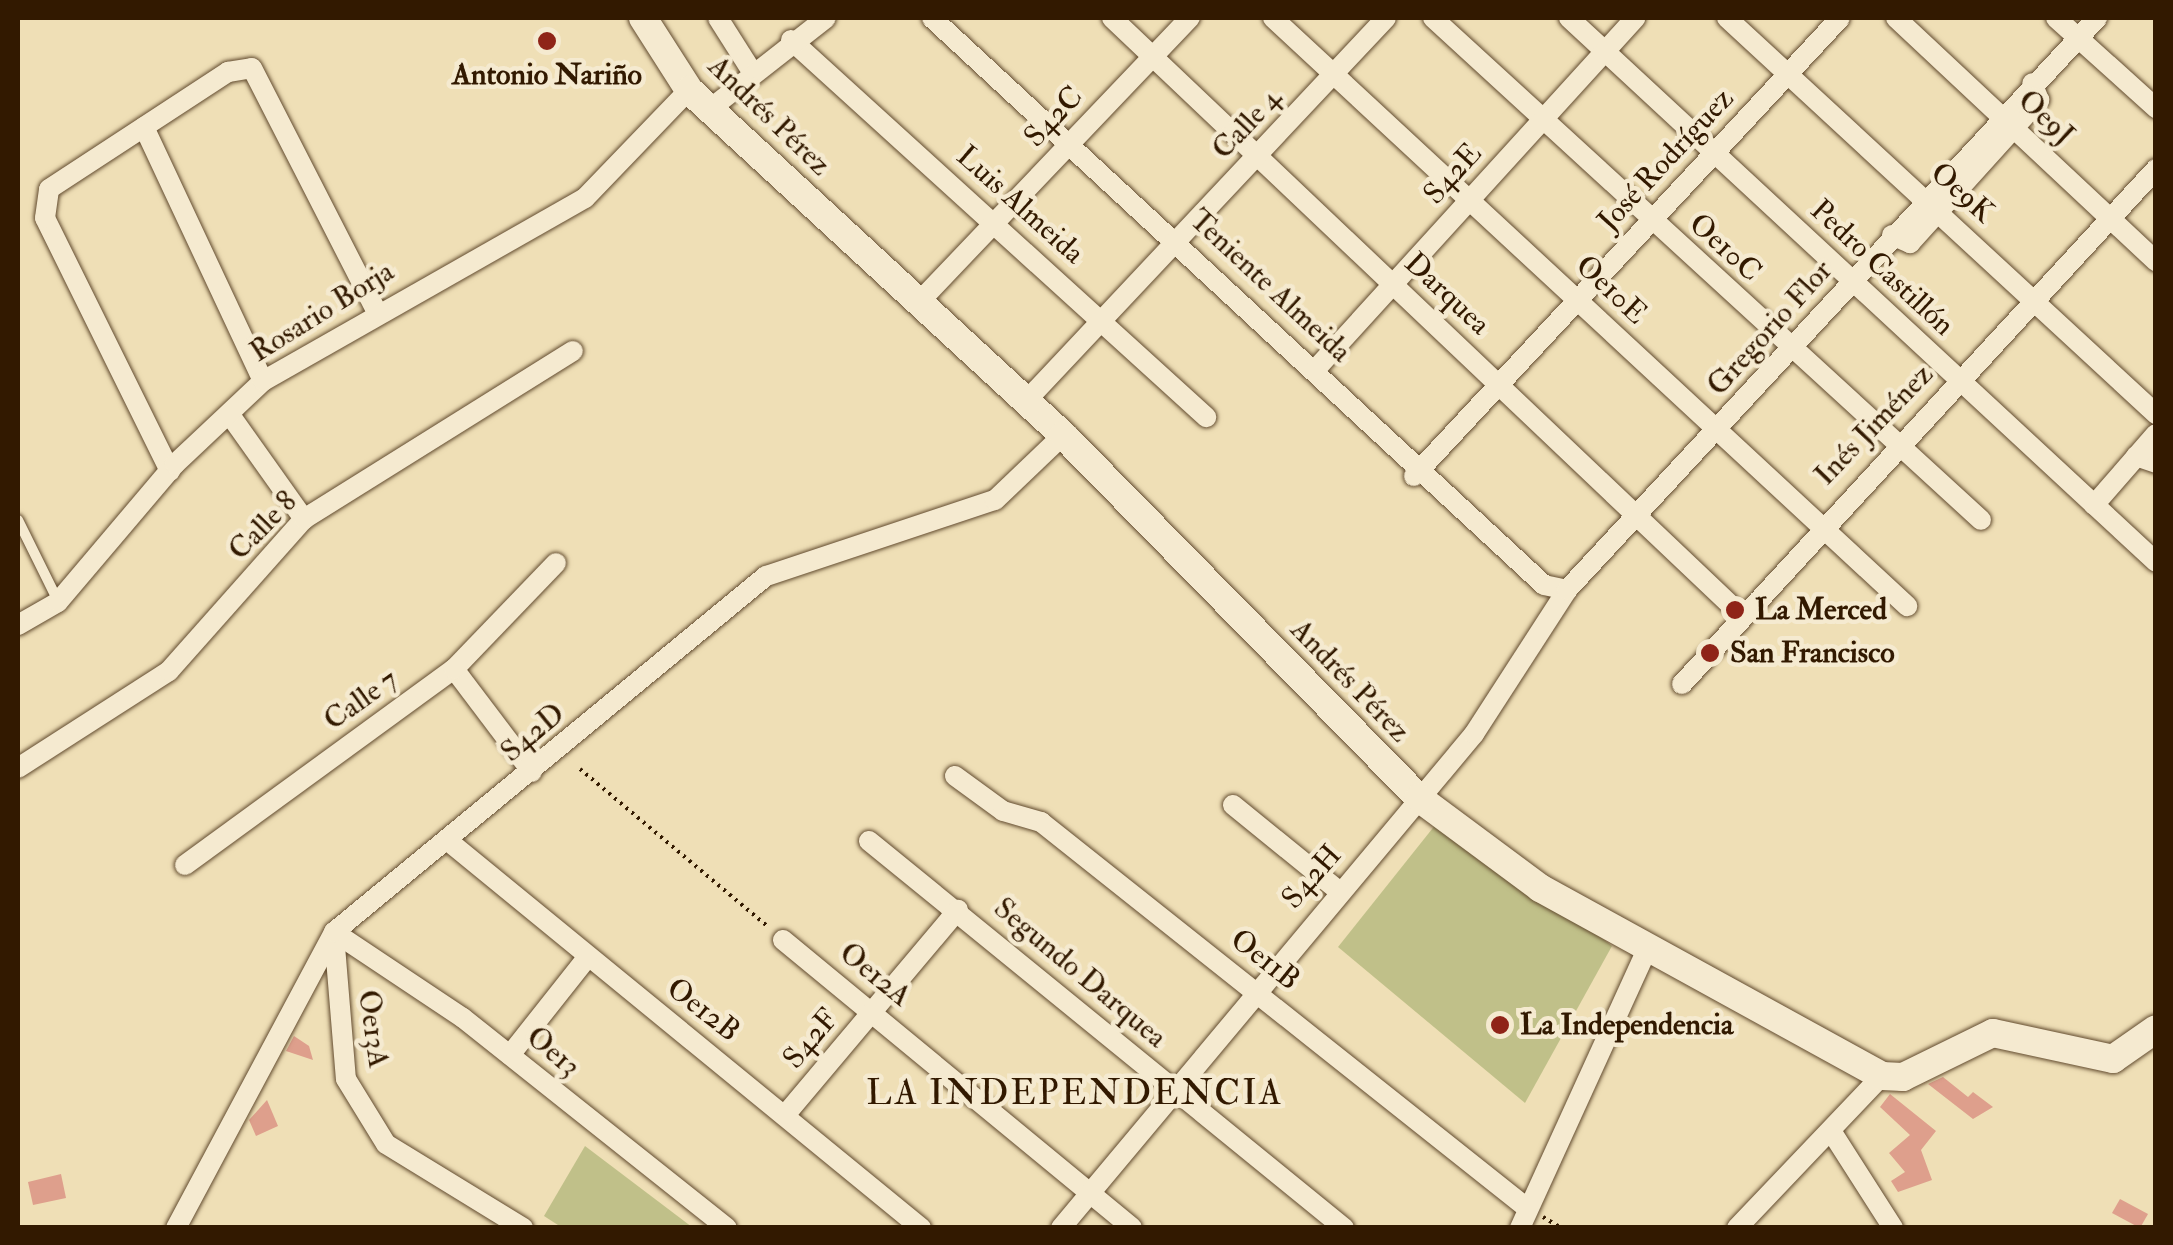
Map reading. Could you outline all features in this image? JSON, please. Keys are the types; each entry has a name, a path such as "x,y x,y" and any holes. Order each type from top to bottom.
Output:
{"street":[{"name":"Andrés Pérez","path":"643,18 699,100 1064,435 1418,798 1500,861 1646,951 1882,1076"},
{"path":"718,18 751,70"},
{"name":"Rosario Borja","path":"18,624 58,602 170,471 263,381 376,310 585,198 699,100 751,70 826,18"},
{"name":"Teniente Almeida","path":"932,18 1180,243 1418,472 1544,584 1568,590"},
{"name":"Darquea","path":"1112,18 1149,60 1257,155 1741,615"},
{"name":"S42C","path":"921,300 1190,18"},
{"name":"Oe10E","path":"1273,18 1907,606"},
{"name":"Calle 4","path":"1027,400 1180,243 1386,18"},
{"name":"Oe10C","path":"1432,18 1980,520"},
{"name":"Pedro Castillón","path":"1569,18 2156,562"},
{"name":"S42E","path":"1315,370 1636,18"},
{"name":"Oe9K","path":"1727,18 2156,414"},
{"name":"José Rodríguez","path":"1418,472 1840,18"},
{"name":"Oe9J","path":"1896,18 2156,261"},
{"path":"2056,18 2156,108"},
{"name":"Gregorio Flor","path":"1568,590 1719,430 1892,236 1931,204 2007,122 2032,83 2097,18"},
{"name":"Luis Almeida","path":"791,40 996,222 1206,418"},
{"path":"170,471 41,203 144,127 228,72 252,68 376,310"},
{"path":"144,127 263,381"},
{"name":"Inés Jiménez","path":"1682,684 1821,524 2156,170"},
{"name":"Calle 8","path":"18,768 169,671 304,519 574,351"},
{"path":"230,414 304,519"},
{"path":"2094,505 2146,460 2156,434"},
{"name":"S42D","path":"176,1228 334,932 766,576 978,508 1064,435"},
{"name":"Calle 7","path":"185,865 454,669 556,564"},
{"name":"S42H","path":"1061,1228 1177,1093 1255,990 1503,693 1568,590"},
{"path":"454,669 532,772"},
{"name":"Oe11B","path":"956,776 1004,811 1041,822 1255,990 1524,1218"},
{"path":"1233,805 1339,891"},
{"name":"Oe12B","path":"447,840 587,958 786,1114 920,1228"},
{"name":"Segundo Darquea","path":"869,842 958,910 1344,1228"},
{"name":"S42F","path":"786,1114 958,910"},
{"name":"Oe13","path":"334,932 510,1055 727,1228"},
{"name":"Oe13A","path":"334,932 346,1079 386,1144 523,1228"},
{"name":"Oe12A","path":"783,940 1132,1228"},
{"path":"1524,1218 1646,951"},
{"path":"510,1055 587,958"},
{"path":"1738,1228 1833,1134 1882,1076 1903,1077 1993,1033 2114,1058 2156,1028"},
{"path":"1833,1134 1893,1228"}],"lane":[{"path":"18,520 58,602"}],"path":[{"path":"580,769 783,940"}],"green space":[{"name":"La Independencia","path":"1444,814 1612,946 1525,1103 1338,947"},
{"path":"585,1146 692,1227 561,1227 544,1216"}],"building":[{"path":"294,1036 309,1046 313,1060 286,1051"},
{"path":"1943,1077 1968,1097 1973,1092 1993,1107 1973,1119 1928,1084"},
{"path":"1890,1094 1936,1131 1921,1150 1932,1180 1898,1192 1891,1181 1905,1172 1889,1153 1910,1135 1880,1107"},
{"path":"267,1100 278,1126 256,1136 249,1120"},
{"path":"61,1174 66,1198 33,1205 28,1182"},
{"path":"2120,1199 2148,1214 2140,1228 2112,1213"}],"place":[{"name":"Antonio Nariño","path":"547,41"},
{"name":"La Merced","path":"1735,610"},
{"name":"San Francisco","path":"1710,653"},
{"name":"La Independencia","path":"1500,1025"}],"district":[{"name":"LA INDEPENDENCIA","path":"1075,1093"}]}
